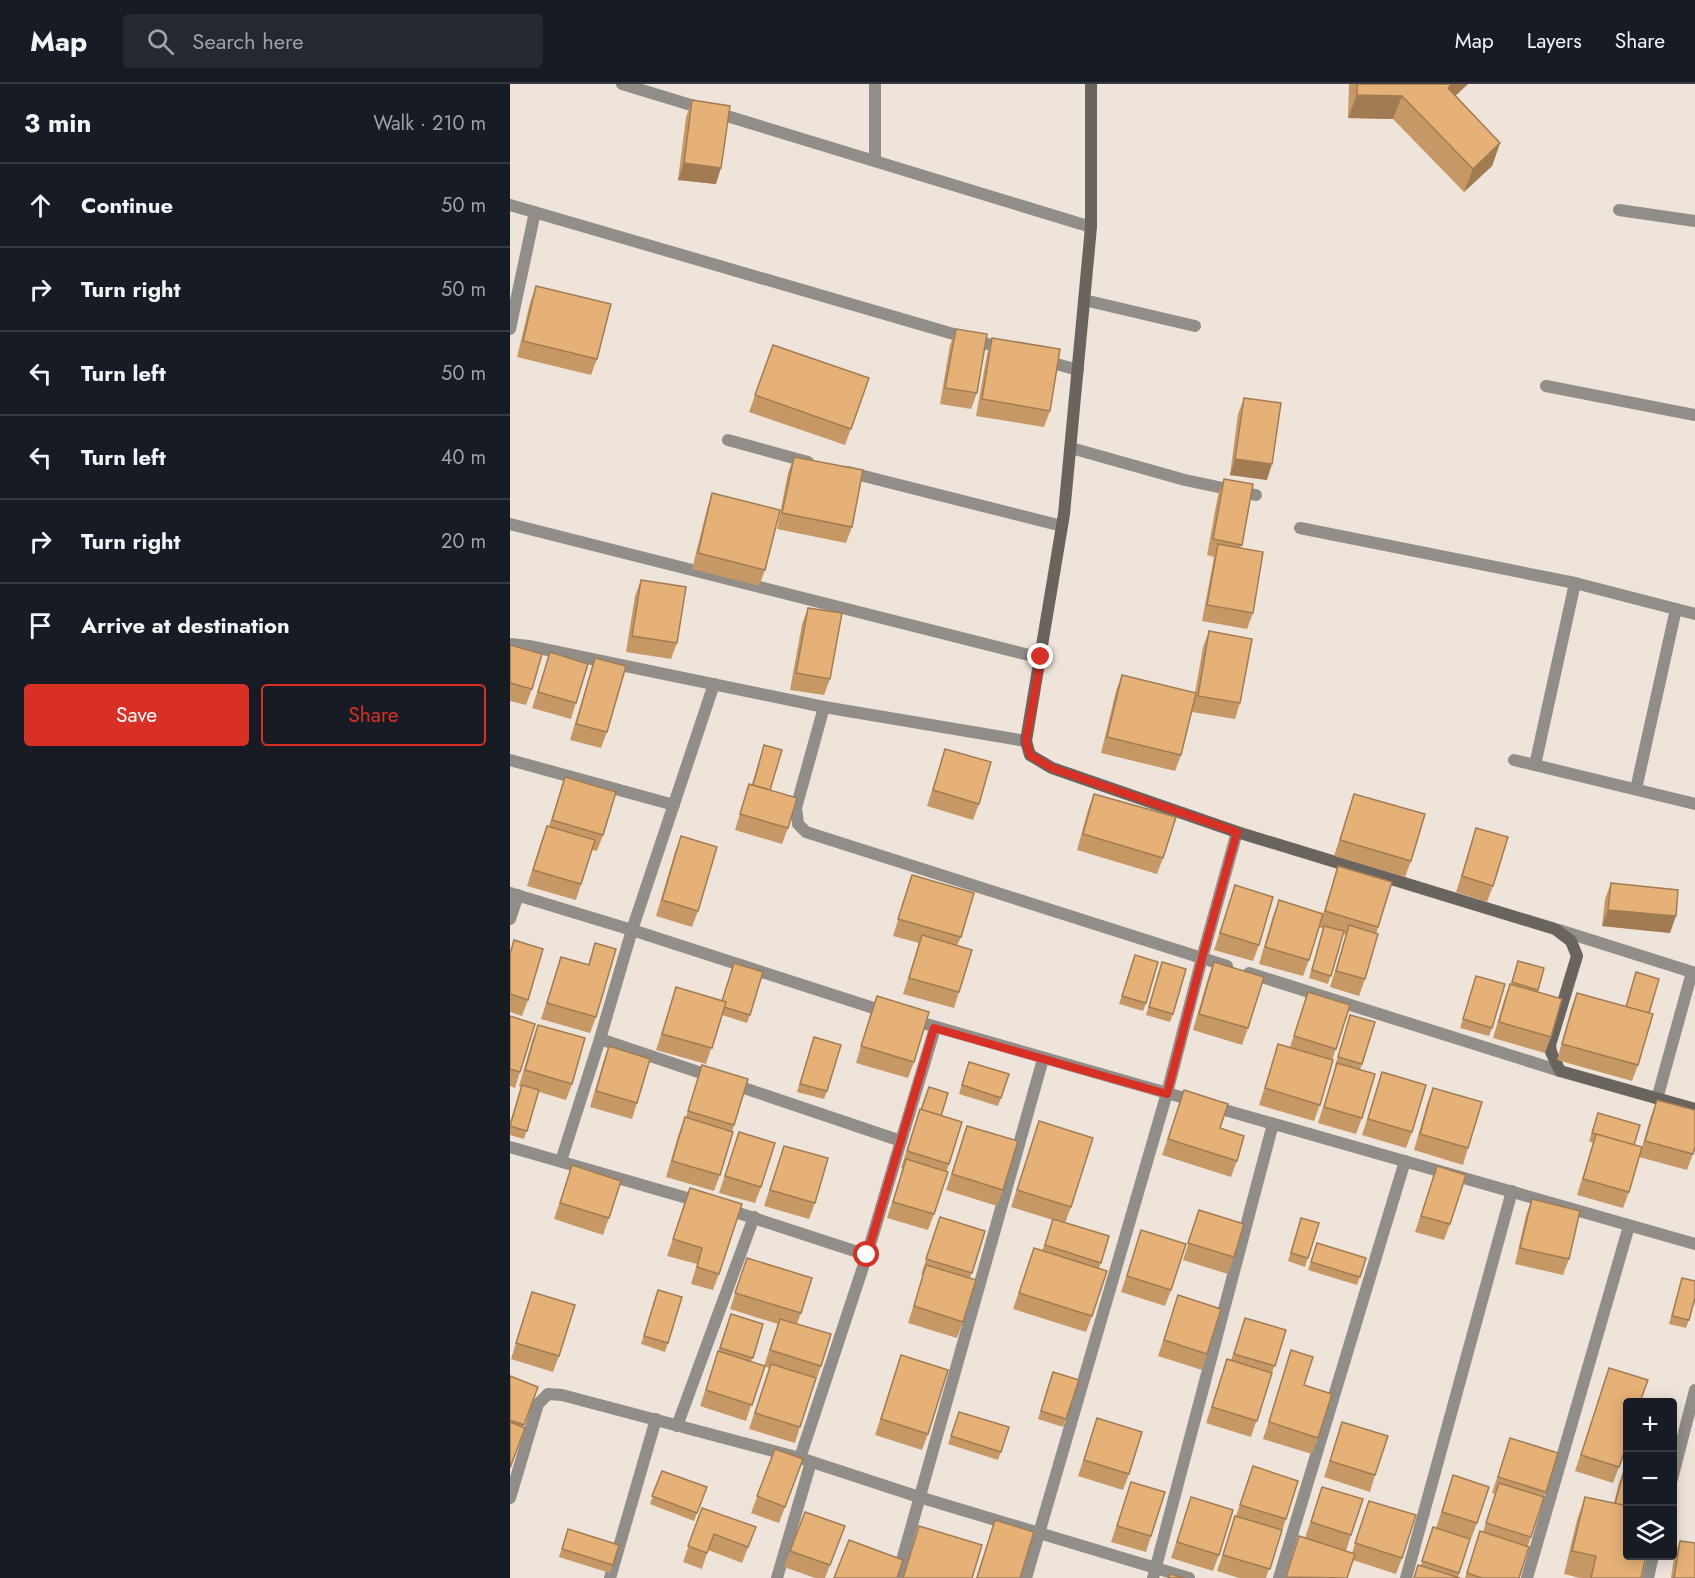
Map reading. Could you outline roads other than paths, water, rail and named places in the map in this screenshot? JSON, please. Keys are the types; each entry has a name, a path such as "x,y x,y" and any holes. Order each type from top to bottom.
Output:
{"street":[{"path":"622,84 1091,227"},
{"path":"875,84 875,161"},
{"path":"1091,84 1091,227 1071,448 1062,526 1026,741 1030,755 1052,768 1237,832 1692,972 1657,1099"},
{"path":"510,205 1078,370"},
{"path":"1619,210 1695,221"},
{"path":"510,329 535,212"},
{"path":"1084,300 1195,326"},
{"path":"1546,386 1695,415"},
{"path":"728,440 1062,526"},
{"path":"1071,448 1185,480 1256,495"},
{"path":"510,524 1041,657"},
{"path":"1300,528 1575,583 1695,614"},
{"path":"1535,765 1575,583"},
{"path":"1636,789 1676,609"},
{"path":"510,644 824,707 1026,741"},
{"path":"561,1161 632,930 714,684"},
{"path":"824,707 796,808 798,824 806,832 1560,1071 1695,1109"},
{"path":"510,760 674,805"},
{"path":"1514,760 1695,804"},
{"path":"1026,1578 1167,1094 1237,832"},
{"path":"510,919 514,894 934,1028 1695,1244"},
{"path":"1555,929 1571,941 1577,956 1550,1045 1560,1071"},
{"path":"777,1578 806,1460 934,1028"},
{"path":"600,1039 901,1141"},
{"path":"897,1578 1043,1059"},
{"path":"1155,1573 1273,1124"},
{"path":"510,1147 754,1217 867,1255"},
{"path":"1279,1578 1405,1161"},
{"path":"1406,1578 1512,1191"},
{"path":"677,1426 754,1217"},
{"path":"1527,1578 1629,1226"},
{"path":"1677,1460 1695,1390"},
{"path":"510,1498 537,1404 543,1393 562,1395 806,1460 1155,1573 1189,1578"},
{"path":"610,1578 656,1419"},
{"path":"1648,1578 1652,1560"}]}
